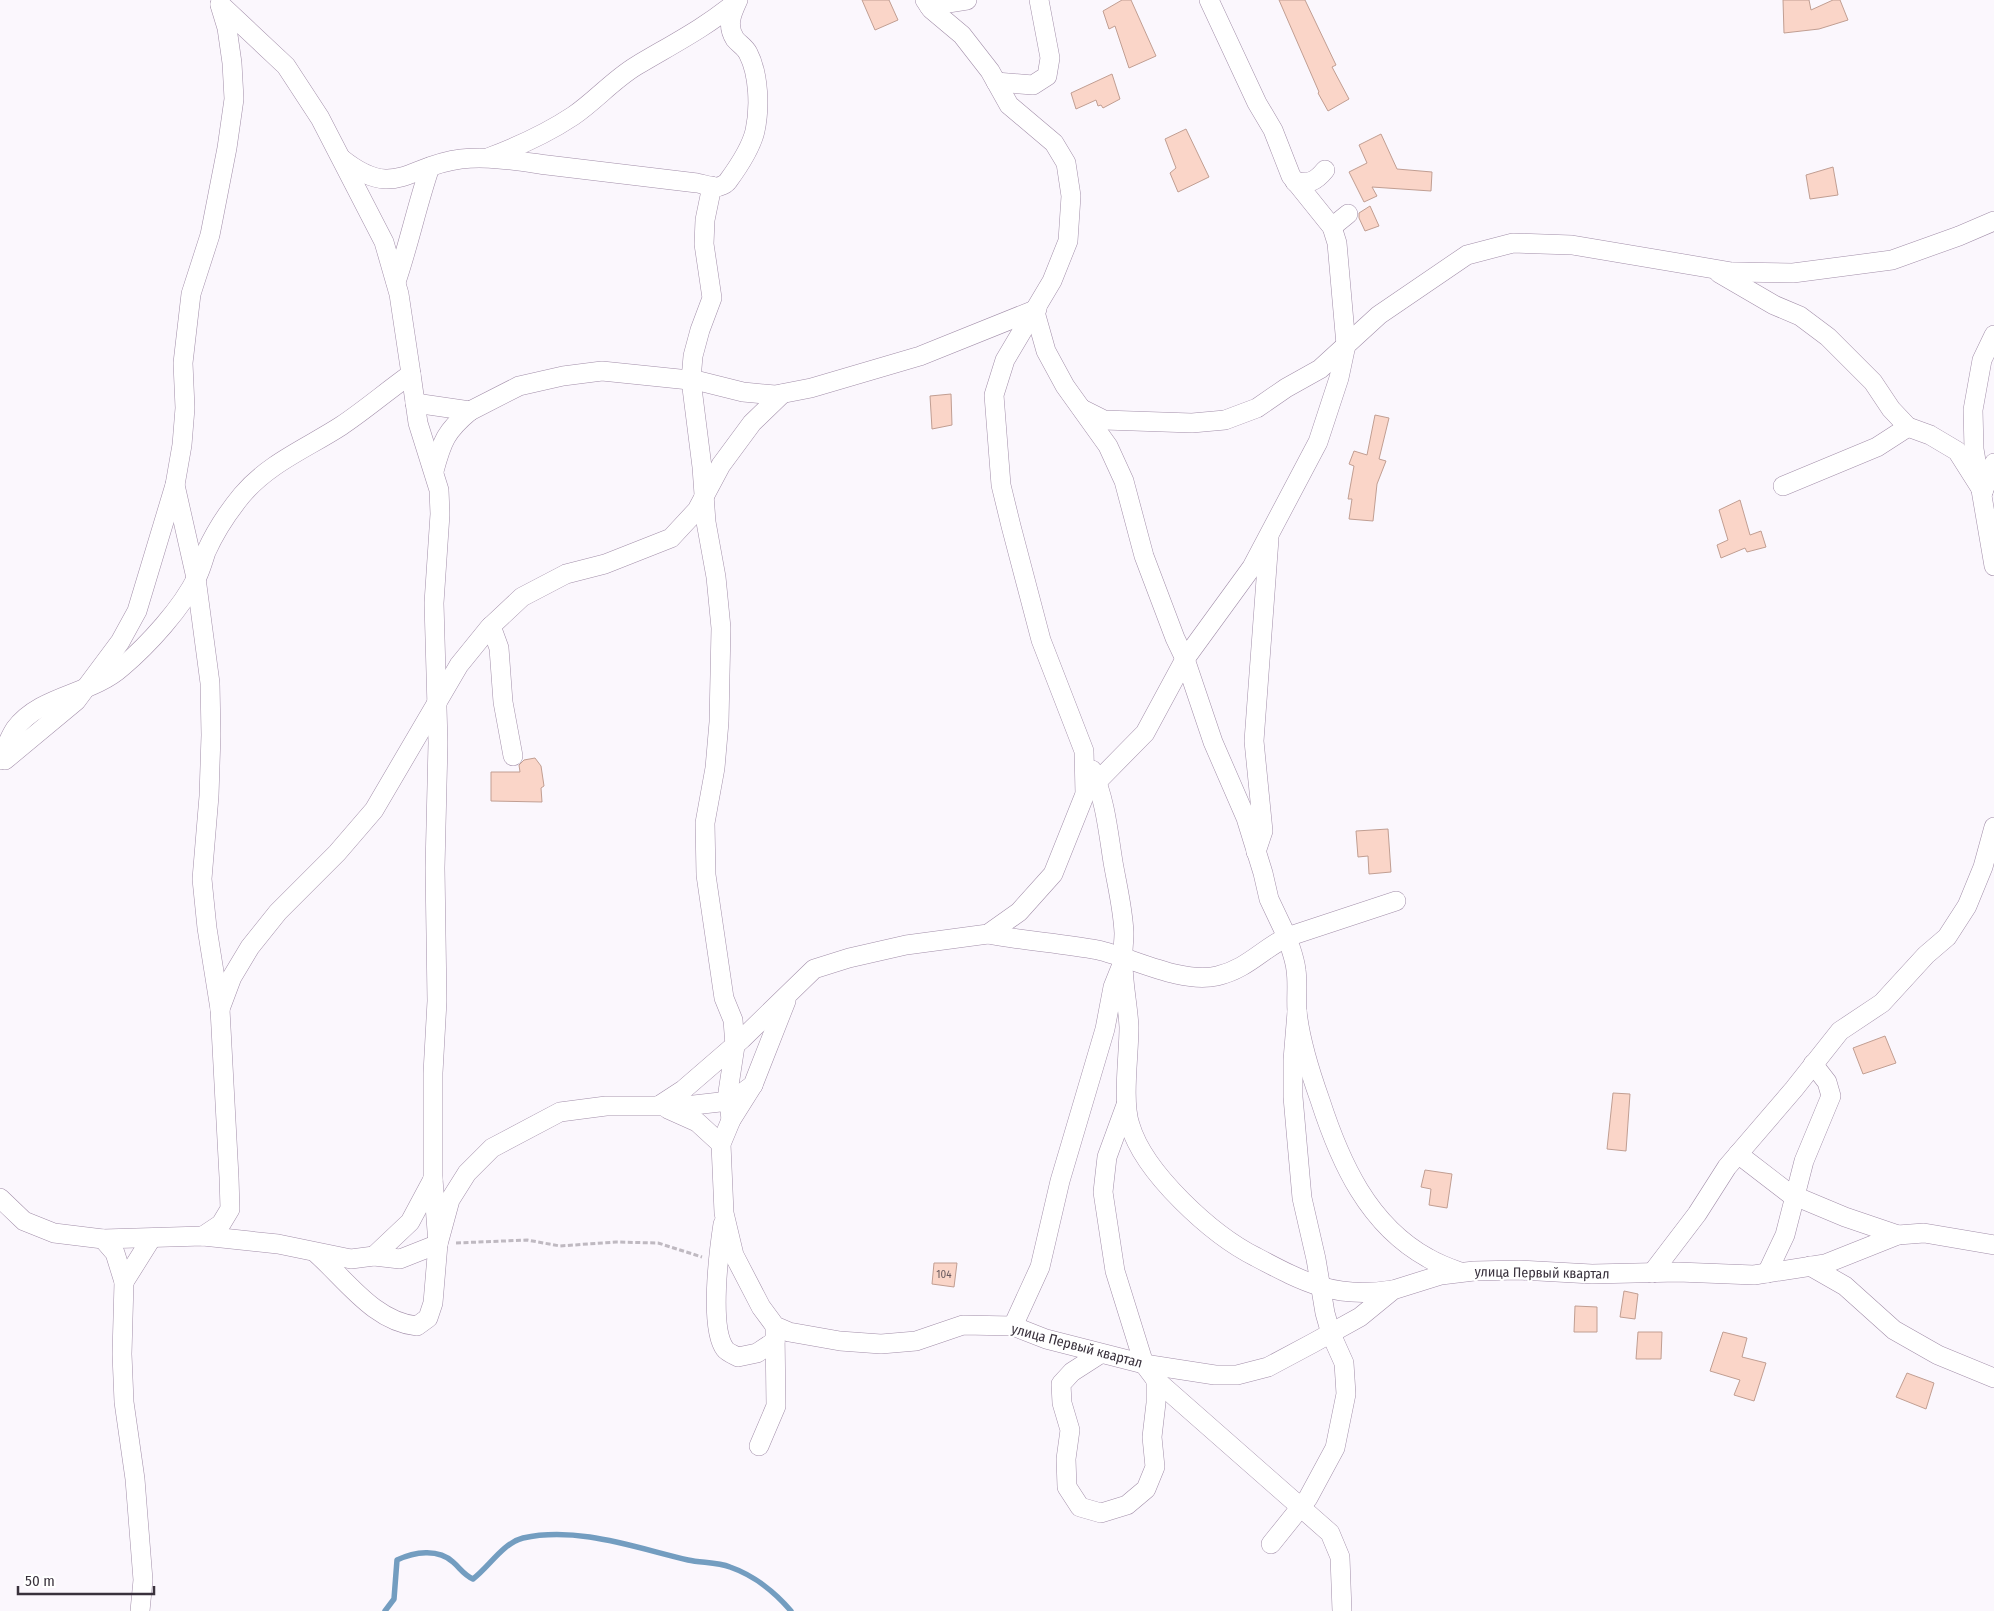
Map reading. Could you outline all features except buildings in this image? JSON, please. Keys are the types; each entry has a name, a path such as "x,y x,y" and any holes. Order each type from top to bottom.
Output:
{"street":[{"path":"489,157 535,140 573,116 634,67 684,40 714,20 738,0"},
{"path":"341,158 355,169 372,177 389,180 413,175 441,162 489,157 717,187 727,183 744,156 755,132 758,106 755,79 748,53 734,37 730,24 738,0"},
{"path":"927,3 967,0"},
{"path":"996,82 1034,85 1047,76 1050,58 1039,0"},
{"path":"988,934 1019,912 1054,874 1091,787 1144,733 1185,659 1236,590 1270,532 1318,442 1339,378 1346,344 1337,243 1332,227 1290,176 1273,130 1257,103 1209,0"},
{"path":"219,2 286,66 320,118 384,242 396,282 418,424 439,490 440,514 434,603 437,1001 433,1073 433,1179 438,1244 433,1303 428,1318 418,1326 401,1324 383,1316 317,1254"},
{"path":"0,765 20,745 76,701 120,642 137,611 175,484 182,445 185,408 183,363 191,294 210,235 227,148 234,99 232,63 227,28 219,2"},
{"path":"927,3 962,35 996,82 1009,105 1054,143 1066,163 1070,196 1068,241 1052,281 1006,360 994,395 1001,485 1041,640 1084,751 1091,787 1103,796 1124,932 1123,961 1128,1008 1127,1104 1130,1125 1145,1158 1182,1200 1212,1229 1245,1252 1321,1288 1343,1293 1369,1294 1393,1290"},
{"path":"396,282 410,242 419,198 430,167"},
{"path":"1295,182 1305,183 1317,180 1325,170"},
{"path":"712,186 705,220 704,244 712,298 693,356 691,380 721,628 715,768 705,823 706,875 724,998 733,1020 735,1046 728,1092 730,1120"},
{"path":"1332,227 1348,214"},
{"path":"1081,408 1104,420 1192,423 1225,420 1257,408 1286,388 1320,369 1379,315 1467,255 1513,243 1572,245 1732,272 1793,273 1892,260 1959,236 1994,220"},
{"path":"1712,269 1774,305 1800,316 1828,336 1873,382 1891,409 1908,427 1930,435 1957,450 1983,492"},
{"path":"434,471 441,446 452,426 470,411 519,386 563,376 602,371 691,380 743,392 775,396 811,388 920,356 1036,310"},
{"path":"1036,310 1046,351 1065,386 1108,446 1124,481 1144,556 1175,638 1185,659 1200,706 1246,818 1269,898 1287,937 1296,968 1297,1012 1293,1060 1296,1142 1302,1198 1330,1334 1344,1363 1346,1394 1335,1448 1308,1498 1271,1544"},
{"path":"1994,336 1982,360 1974,410 1974,449 1983,492 1994,566"},
{"path":"0,760 15,730 31,713 102,681 127,662 156,633 196,578 207,551 225,518 243,494 263,474 299,449 325,436 356,416 411,374"},
{"path":"220,1009 232,977 250,947 278,912 337,853 374,810 460,665 491,626 522,597 566,574 614,561 671,538 697,510 721,465 752,423 782,394"},
{"path":"415,403 470,411"},
{"path":"1783,486 1877,447 1908,427"},
{"path":"1983,492 1994,463"},
{"path":"175,484 196,578 210,683 211,735 202,879 207,928 220,1009 230,1209 221,1224 203,1236"},
{"path":"1256,853 1263,832 1254,740 1270,532"},
{"path":"491,626 499,648 503,702 513,756"},
{"path":"1652,1273 1697,1214 1738,1154 1840,1030 1882,1003 1926,955 1948,937 1967,906 1983,867 1994,827"},
{"path":"660,1105 683,1090 735,1046 814,969 850,958 906,945 988,934 1099,950 1123,961 1180,974 1214,977 1236,971 1287,937 1305,929 1396,901"},
{"path":"1013,1326 1040,1267 1060,1180 1105,1029 1113,988 1123,961"},
{"path":"775,1334 757,1353 738,1357 725,1349 718,1330 718,1263 724,1213 721,1144 730,1120 752,1086 789,994"},
{"path":"1297,1012 1312,1077 1327,1122 1342,1160 1359,1192 1377,1216 1404,1242 1428,1258 1461,1273"},
{"path":"1767,1273 1785,1235 1804,1161 1831,1096 1827,1082 1813,1064"},
{"path":"438,1244 450,1200 467,1174 492,1148 560,1112 606,1106 685,1106 729,1101 752,1086"},
{"path":"1127,1104 1107,1157 1103,1192 1114,1271 1144,1364 1156,1380 1330,1533 1340,1557 1342,1611"},
{"path":"660,1105 697,1122 721,1144"},
{"path":"1738,1154 1772,1182 1794,1195 1845,1218 1898,1235"},
{"path":"374,1256 410,1222 433,1179"},
{"path":"0,1198 24,1220 54,1233 103,1239 203,1236 278,1244 317,1254 351,1259 374,1256 400,1259 438,1244"},
{"path":"724,1213 734,1255 775,1334 776,1406 759,1446"},
{"name":"улица Первый квартал","path":"775,1334 789,1332 840,1341 881,1344 916,1341 963,1325 1013,1326 1046,1339 1144,1364 1215,1375 1237,1375 1268,1367 1330,1334 1360,1317 1393,1290 1441,1275 1519,1270 1592,1274 1754,1275 1826,1264 1898,1235 1924,1234 1994,1245"},
{"path":"103,1239 115,1253 124,1282 122,1354 124,1402 135,1479 143,1580 140,1611"},
{"path":"124,1282 151,1239"},
{"path":"1810,1266 1844,1286 1894,1330 1938,1355 1994,1378"},
{"path":"1100,1354 1072,1372 1062,1384 1062,1403 1070,1430 1066,1459 1067,1487 1080,1507 1101,1514 1127,1505 1146,1489 1155,1467 1152,1437 1156,1403 1156,1380"}],"path":[{"path":"438,1244 527,1240 560,1246 616,1242 658,1243 718,1263"}],"waterway":[{"path":"385,1611 394,1599 397,1560 418,1553 433,1553 447,1558 473,1579 509,1545 523,1538 544,1535 565,1535 607,1540 688,1560 730,1567 739,1570 763,1585 791,1611"}]}
